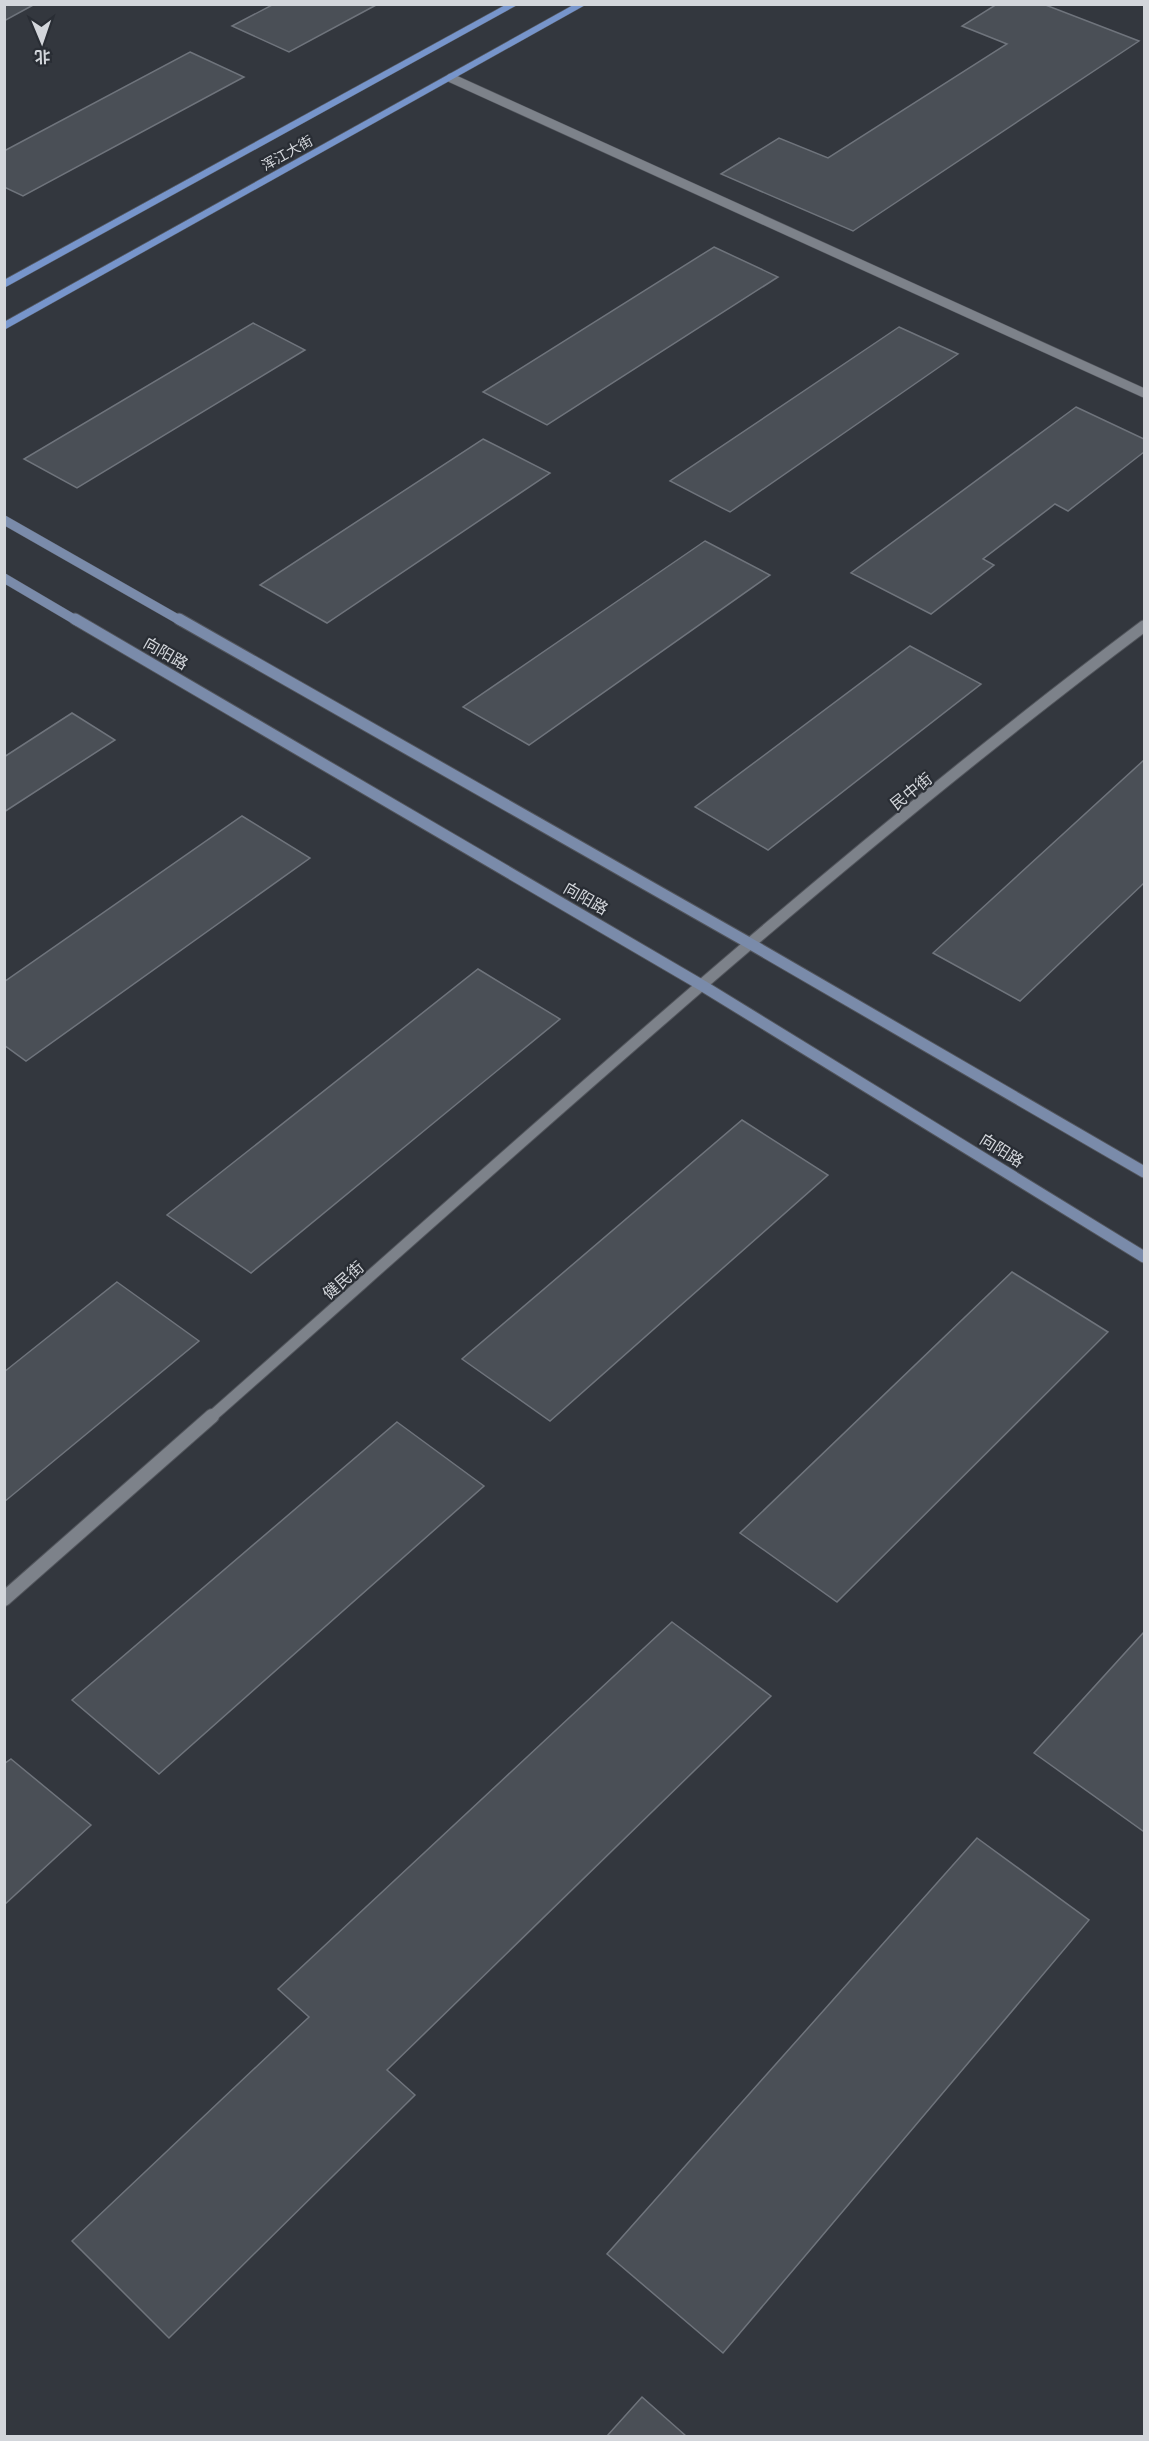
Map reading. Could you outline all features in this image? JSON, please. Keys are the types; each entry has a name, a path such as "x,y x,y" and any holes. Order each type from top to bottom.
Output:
{"main road":[{"name":"浑江大街","path":"4,285 515,4"},
{"name":"浑江大街","path":"4,327 583,4"},
{"path":"4,519 1144,1172"},
{"name":"向阳路","path":"4,578 703,986 1144,1257"}],"street":[{"path":"451,78 1144,393"},
{"name":"民中街","path":"703,986 749,944 1039,705 1144,626"},
{"name":"健民街","path":"4,1599 703,986"}],"building":[{"path":"4,4 35,4 4,21"},
{"path":"274,4 378,4 289,52 232,26"},
{"path":"997,4 1043,4 1139,41 853,231 721,174 779,138 828,158 1007,44 962,26"},
{"path":"190,52 244,77 23,196 4,187 4,151"},
{"path":"714,247 778,277 547,425 483,392"},
{"path":"253,323 305,350 77,488 24,459"},
{"path":"899,327 958,354 730,512 670,481"},
{"path":"1076,407 1144,439 1144,452 1068,511 1055,504 983,559 994,565 931,614 851,573"},
{"path":"483,439 550,473 327,623 260,585"},
{"path":"705,541 770,575 529,745 463,707"},
{"path":"910,646 981,684 768,850 695,807"},
{"path":"72,713 115,740 4,812 4,757"},
{"path":"1144,760 1144,883 1020,1001 933,953"},
{"path":"242,816 310,858 26,1061 4,1045 4,982"},
{"path":"478,969 560,1019 251,1273 167,1215"},
{"path":"742,1120 828,1175 550,1421 462,1359"},
{"path":"1012,1272 1108,1332 837,1602 740,1533"},
{"path":"117,1282 199,1341 4,1502 4,1372"},
{"path":"397,1422 484,1486 159,1774 72,1700"},
{"path":"672,1622 771,1696 387,2070 415,2095 169,2338 72,2241 309,2017 278,1989"},
{"path":"1144,1632 1144,1830 1143,1831 1034,1753"},
{"path":"11,1759 91,1825 4,1905 4,1764"},
{"path":"977,1838 1089,1920 723,2353 607,2254"},
{"path":"642,2397 686,2436 607,2436"}]}
